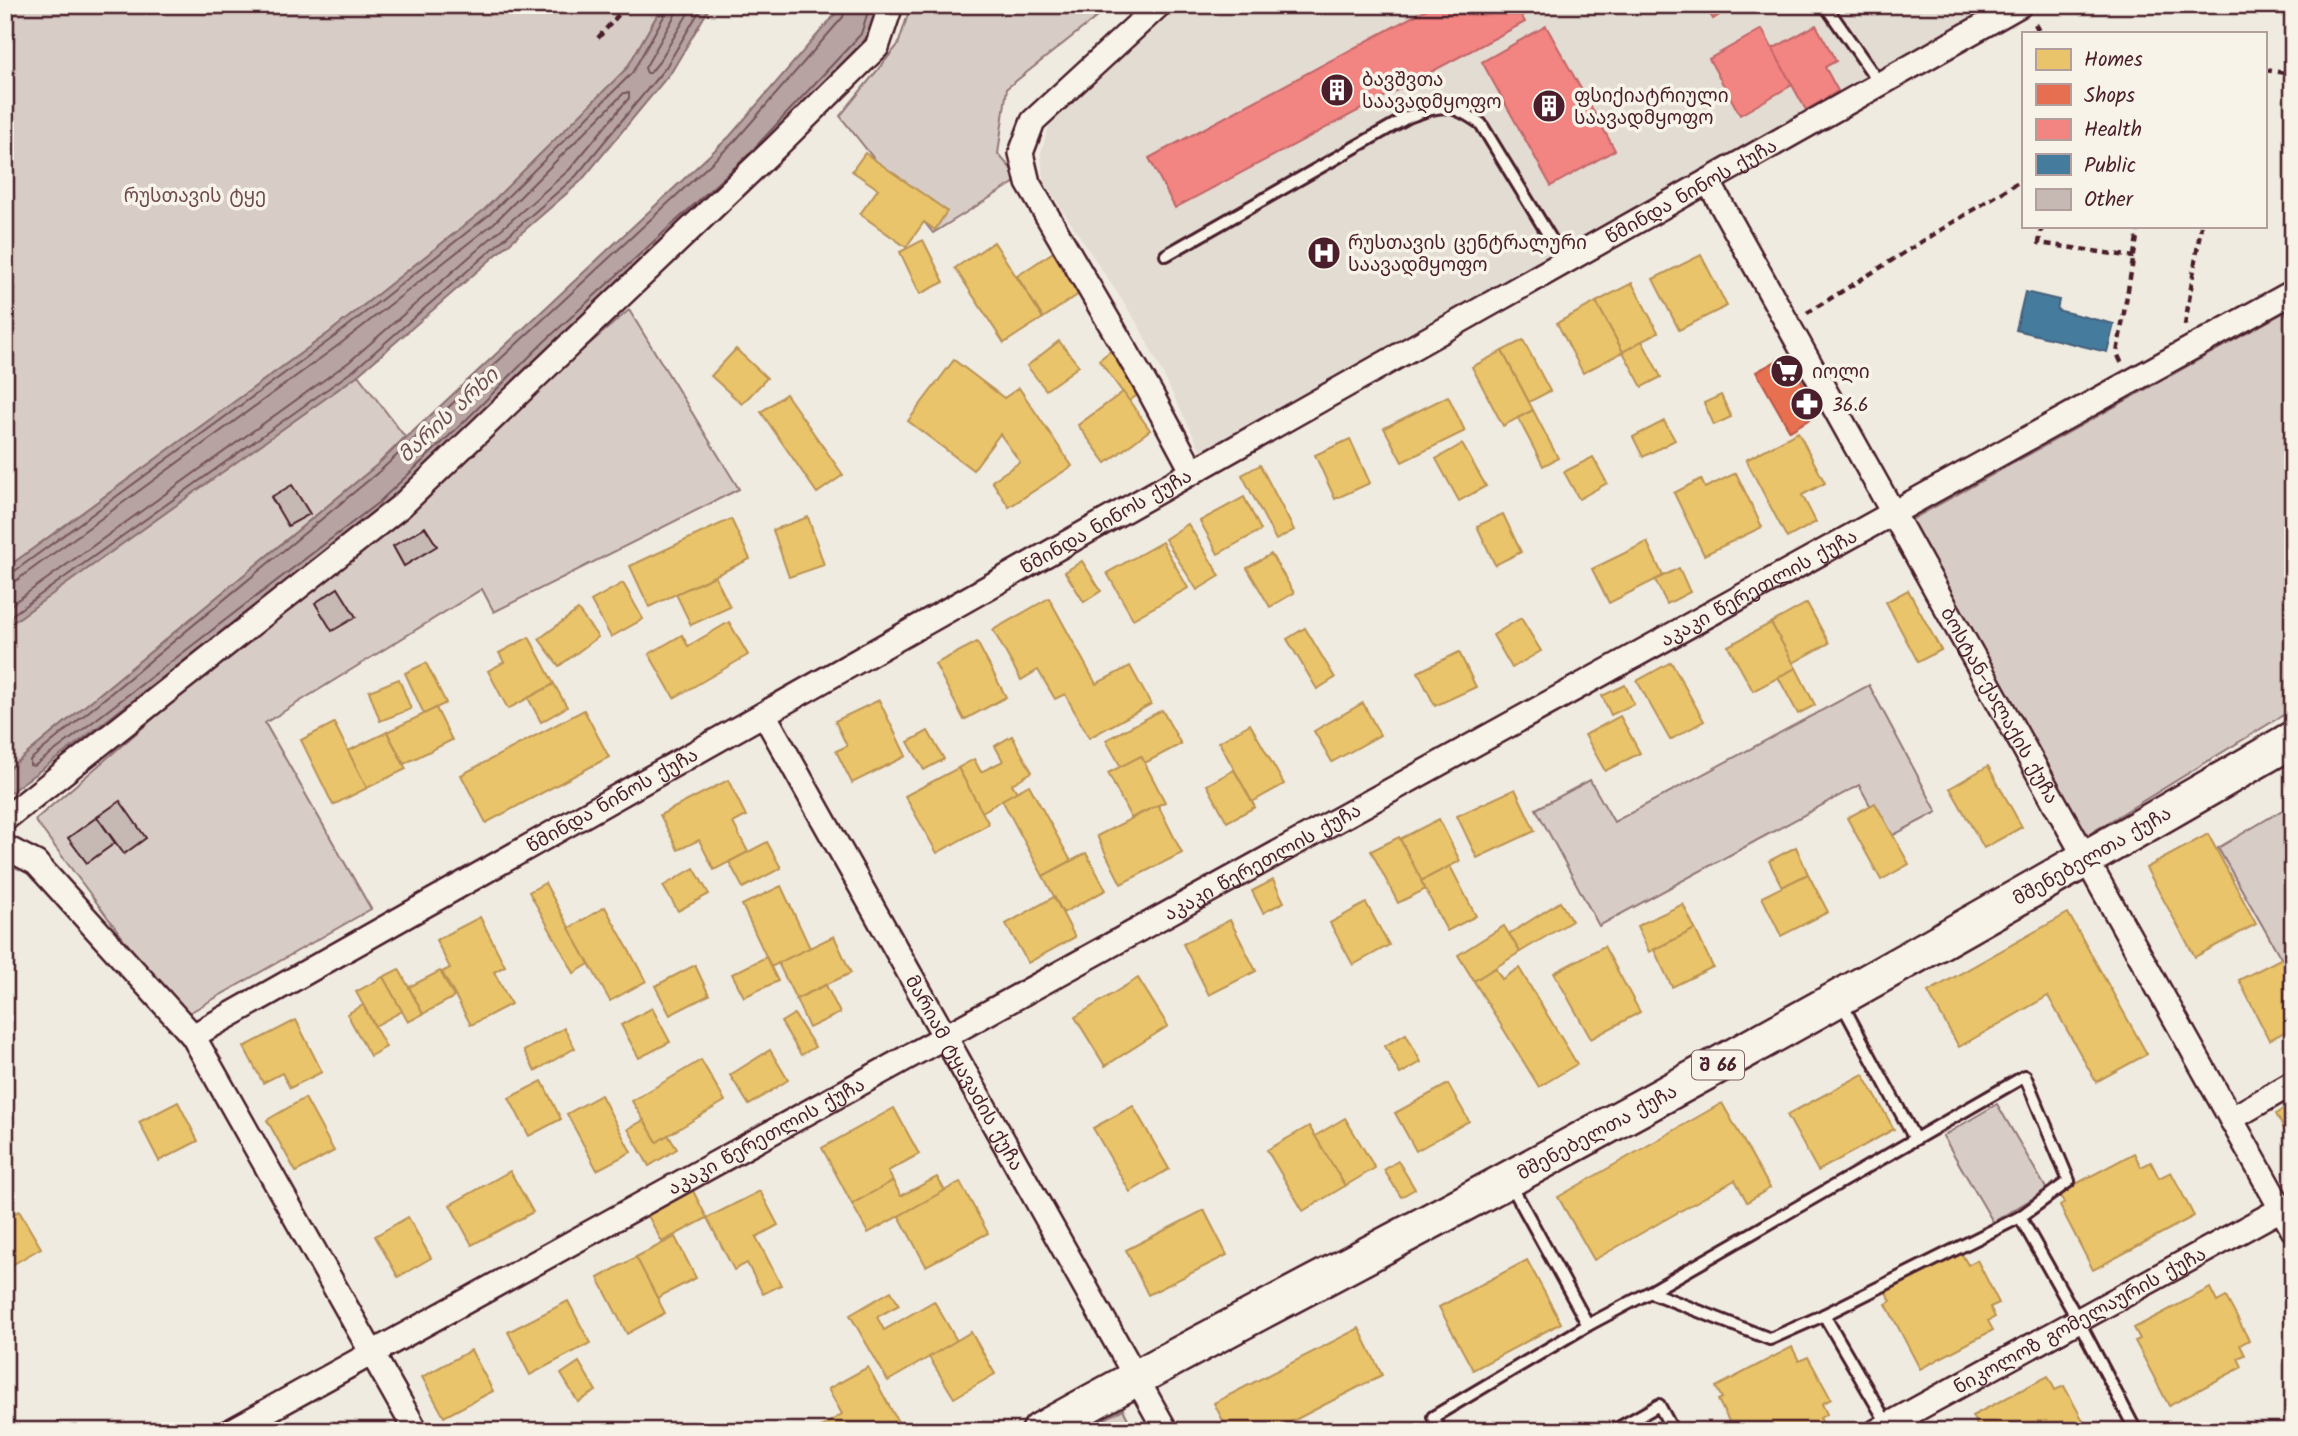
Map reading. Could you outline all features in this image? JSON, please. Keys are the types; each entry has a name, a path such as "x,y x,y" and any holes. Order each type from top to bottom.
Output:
{"main road":[{"name":"მშენებელთა ქუჩა","path":"1040,1431 1135,1377 1509,1180 1839,998 2293,739"}],"street":[{"path":"5,819 401,506 755,168 877,47 891,5"},
{"path":"1159,5 1033,121 1021,153 1028,183 1150,392 1193,472"},
{"name":"წმინდა ნინოს ქუჩა","path":"193,1037 2020,5"},
{"name":"ბოსტან-ქალაქის ქუჩა","path":"1709,181 2293,1230"},
{"name":"აკაკი წერეთლის ქუჩა","path":"231,1431 2293,292"},
{"name":"მარიამ ტყავაძის ქუჩა","path":"764,714 1166,1431"},
{"path":"5,847 36,863 193,1037 416,1431"},
{"path":"2231,1119 2293,1083"},
{"name":"ნიკოლოზ გომელაურის ქუჩა","path":"1882,1428 1914,1422 2078,1320 2281,1209"}],"lane":[{"path":"1825,5 1880,84"},
{"path":"1166,255 1408,117 1435,107 1459,108 1480,124 1565,262"},
{"path":"1839,998 1915,1139"},
{"path":"1441,1431 1433,1417 1588,1325 2025,1076 2068,1181 2020,1217 1825,1315 1770,1339 1650,1292"},
{"path":"1509,1180 1588,1325"},
{"path":"2020,1217 2136,1431"},
{"path":"1825,1315 1882,1428"},
{"path":"1613,1431 1659,1405 1673,1431"}],"path":[{"path":"598,38 627,5"},
{"path":"2266,69 2293,74"},
{"path":"1788,325 2022,180"},
{"path":"2042,228 2039,243 2134,257"},
{"path":"2132,381 2116,353 2139,228"},
{"path":"2181,354 2201,228"}],"shaded area":[{"name":"რუსთავის ცენტრალური საავადმყოფო","path":"1175,5 1999,5 1202,453 1139,326 1043,181 1041,153 1050,122"}],"green space":[{"name":"რუსთავის ტყე","path":"5,5 663,5 627,68 484,210 330,332 5,569"},
{"path":"911,5 1112,5 1007,88 998,154 1020,179 933,233 840,116 898,45"},
{"path":"629,310 739,489 494,612 482,589 265,723 371,909 182,1017 35,820"},
{"path":"2285,312 2293,326 2293,709 2081,839 1911,520"},
{"path":"358,375 405,437 377,465 5,772 5,626"},
{"path":"1869,685 1937,812 1888,838 1859,785 1599,926 1536,809 1590,780 1614,822"},
{"path":"2291,805 2293,809 2293,979 2218,848"},
{"path":"1997,1104 2047,1190 1993,1222 1943,1136"},
{"path":"1123,1409 1134,1431 1083,1431"}],"water":[{"path":"663,5 711,5 672,71 581,181 358,375 5,628 5,569 330,332 484,210 627,68"},
{"name":"მარის არხი","path":"840,5 878,5 867,37 751,162 550,346 383,508 5,796 5,772 377,465 730,136 837,12"}],"building: Homes":[{"path":"865,153 947,211 935,230 924,222 906,247 860,214 878,189 852,171"},
{"path":"923,240 944,282 920,294 900,252"},
{"path":"994,242 1043,318 1004,343 955,268"},
{"path":"1055,251 1082,292 1043,318 1017,276"},
{"path":"1701,255 1727,306 1679,330 1653,279"},
{"path":"1632,283 1658,332 1623,352 1596,302"},
{"path":"1596,302 1623,352 1583,373 1557,323"},
{"path":"1523,340 1550,391 1529,402 1502,351"},
{"path":"1059,341 1079,366 1046,390 1027,366"},
{"path":"1642,341 1661,377 1642,387 1623,352"},
{"path":"1117,346 1143,391 1129,401 1099,360"},
{"path":"736,349 767,378 742,404 711,376"},
{"path":"1502,351 1533,410 1503,426 1472,367"},
{"path":"954,360 1004,398 1019,388 1072,466 1009,507 992,481 1020,462 1000,434 973,470 908,421"},
{"path":"1123,392 1150,430 1106,463 1078,425"},
{"path":"786,394 843,475 817,493 761,412"},
{"path":"1721,395 1731,417 1714,425 1704,403"},
{"path":"1448,396 1465,431 1402,462 1384,428"},
{"path":"1533,410 1558,458 1543,466 1518,418"},
{"path":"1664,421 1675,440 1643,457 1633,437"},
{"path":"1798,432 1825,483 1802,495 1816,522 1787,538 1746,460"},
{"path":"1350,439 1370,483 1335,499 1315,455"},
{"path":"1462,444 1486,486 1459,501 1436,459"},
{"path":"1593,457 1607,483 1579,499 1564,472"},
{"path":"1260,465 1294,530 1276,540 1242,475"},
{"path":"1736,473 1762,527 1704,555 1674,493 1701,479 1705,488"},
{"path":"1244,497 1261,530 1218,554 1200,521"},
{"path":"1503,514 1521,552 1495,565 1477,526"},
{"path":"808,517 824,565 789,577 773,530"},
{"path":"731,519 750,559 649,607 630,566"},
{"path":"1188,524 1220,576 1197,590 1165,539"},
{"path":"1162,542 1188,588 1133,619 1107,573"},
{"path":"1647,542 1663,576 1609,603 1592,569"},
{"path":"1271,554 1294,593 1270,607 1247,568"},
{"path":"1082,561 1101,591 1084,602 1065,572"},
{"path":"1679,568 1690,592 1667,604 1655,580"},
{"path":"715,576 730,607 691,625 676,594"},
{"path":"623,583 643,619 611,637 591,601"},
{"path":"1908,590 1941,650 1918,662 1886,602"},
{"path":"1049,598 1096,684 1130,666 1151,704 1089,738 1065,694 1055,699 1038,670 1021,680 993,630"},
{"path":"1807,603 1829,643 1793,663 1771,623"},
{"path":"578,610 598,637 559,666 539,639"},
{"path":"1521,618 1541,651 1512,668 1493,635"},
{"path":"729,622 748,655 674,698 649,654 682,635 688,646"},
{"path":"1771,623 1796,668 1753,691 1728,646"},
{"path":"1305,628 1335,678 1317,689 1287,639"},
{"path":"529,637 554,684 508,709 488,671 504,662 499,653"},
{"path":"977,642 1006,697 964,720 935,664"},
{"path":"1459,652 1476,687 1435,706 1418,672"},
{"path":"1671,662 1704,721 1670,740 1637,681"},
{"path":"426,663 446,703 424,714 405,673"},
{"path":"1796,668 1815,705 1798,714 1778,677"},
{"path":"399,679 411,709 380,721 369,691"},
{"path":"554,684 567,707 541,722 528,698"},
{"path":"1625,685 1634,704 1611,715 1602,696"},
{"path":"879,700 906,756 852,783 836,751 847,746 835,721"},
{"path":"1363,703 1380,735 1332,762 1314,731"},
{"path":"436,708 452,740 404,764 387,732"},
{"path":"584,710 609,757 486,823 461,775"},
{"path":"1162,710 1181,744 1145,763 1141,756 1121,767 1106,740"},
{"path":"1620,716 1640,753 1605,771 1585,735"},
{"path":"334,723 367,788 333,805 301,740"},
{"path":"1250,724 1284,784 1252,802 1219,742"},
{"path":"928,731 944,759 924,770 908,742"},
{"path":"387,732 406,769 367,788 348,751"},
{"path":"1012,736 1032,772 1012,784 1017,792 982,812 958,768 974,759 981,772 1003,761 995,746"},
{"path":"1141,756 1165,802 1131,818 1108,773"},
{"path":"1988,766 2022,827 1984,848 1950,788"},
{"path":"958,768 989,824 937,853 905,796"},
{"path":"1234,770 1255,807 1227,822 1207,785"},
{"path":"728,780 746,816 733,823 748,852 714,870 699,840 678,850 660,815"},
{"path":"1029,785 1071,861 1043,876 1002,800"},
{"path":"1515,789 1535,831 1477,858 1457,816"},
{"path":"1875,803 1909,864 1881,880 1847,818"},
{"path":"1158,805 1182,853 1121,884 1097,836"},
{"path":"1439,819 1460,861 1421,881 1400,839"},
{"path":"2208,834 2256,924 2195,957 2146,868"},
{"path":"1399,837 1426,889 1398,903 1371,851"},
{"path":"767,842 781,868 743,888 729,862"},
{"path":"1796,847 1808,874 1782,887 1769,861"},
{"path":"1086,853 1106,890 1063,913 1043,876"},
{"path":"1450,866 1476,916 1447,931 1421,881"},
{"path":"694,868 709,894 678,911 663,886"},
{"path":"1808,874 1828,912 1781,936 1762,897"},
{"path":"1273,880 1284,902 1263,913 1252,891"},
{"path":"545,883 589,964 574,973 529,892"},
{"path":"781,886 810,948 771,967 742,905"},
{"path":"1054,897 1075,937 1028,963 1006,924"},
{"path":"1560,902 1572,921 1520,952 1509,934"},
{"path":"1366,903 1389,945 1353,965 1330,923"},
{"path":"1683,904 1695,929 1649,952 1637,926"},
{"path":"605,907 646,981 610,1001 569,928"},
{"path":"2068,913 2147,1054 2096,1082 2048,996 1959,1047 1928,992"},
{"path":"480,917 505,966 494,972 511,1004 471,1025 442,972 450,968 436,940"},
{"path":"1230,920 1256,971 1209,995 1183,944"},
{"path":"1504,926 1520,952 1474,981 1458,955"},
{"path":"1695,929 1713,967 1672,987 1654,950"},
{"path":"834,936 851,973 796,999 778,963"},
{"path":"1604,946 1640,1012 1591,1039 1554,973"},
{"path":"2286,956 2293,971 2293,1028 2269,1040 2239,980"},
{"path":"766,957 778,981 744,997 732,974"},
{"path":"695,965 709,995 670,1015 655,986"},
{"path":"1495,968 1502,979 1519,968 1577,1064 1539,1087 1474,981"},
{"path":"399,969 423,1014 408,1022 383,977"},
{"path":"440,971 454,997 423,1014 409,987"},
{"path":"383,977 402,1011 375,1026 356,992"},
{"path":"1138,978 1168,1026 1105,1066 1075,1017"},
{"path":"826,985 840,1013 809,1028 796,999"},
{"path":"363,1005 386,1047 370,1056 347,1014"},
{"path":"652,1008 670,1042 639,1058 621,1025"},
{"path":"794,1014 815,1047 801,1055 781,1022"},
{"path":"296,1020 322,1072 290,1088 282,1073 263,1083 244,1047"},
{"path":"564,1028 575,1048 535,1071 524,1051"},
{"path":"1406,1034 1421,1062 1400,1074 1385,1046"},
{"path":"770,1050 788,1080 749,1105 730,1075"},
{"path":"701,1060 725,1101 657,1142 632,1101"},
{"path":"1863,1074 1894,1129 1818,1171 1787,1115"},
{"path":"542,1081 561,1119 529,1136 509,1098"},
{"path":"1448,1084 1469,1121 1416,1151 1395,1113"},
{"path":"601,1095 631,1152 597,1170 567,1114"},
{"path":"305,1098 334,1151 296,1172 267,1120"},
{"path":"178,1102 198,1141 159,1161 139,1122"},
{"path":"1722,1103 1770,1188 1747,1202 1735,1180 1594,1260 1558,1197"},
{"path":"2293,1104 2293,1145 2276,1114"},
{"path":"1133,1106 1169,1169 1130,1192 1093,1128"},
{"path":"894,1108 919,1154 888,1171 893,1181 852,1204 822,1148"},
{"path":"1345,1118 1375,1168 1345,1186 1315,1136"},
{"path":"644,1120 657,1142 668,1135 677,1149 649,1166 628,1129"},
{"path":"1309,1126 1345,1186 1303,1211 1267,1150"},
{"path":"2134,1153 2141,1167 2151,1162 2159,1178 2171,1172 2194,1216 2093,1270 2060,1206 2064,1203 2059,1193"},
{"path":"1398,1161 1415,1189 1401,1197 1384,1170"},
{"path":"510,1171 533,1212 472,1245 450,1205"},
{"path":"937,1177 945,1191 868,1233 852,1204 893,1181 901,1196"},
{"path":"960,1182 988,1233 926,1266 899,1216"},
{"path":"692,1189 707,1218 662,1242 646,1212"},
{"path":"760,1191 778,1225 756,1237 781,1285 763,1294 747,1263 734,1270 707,1218"},
{"path":"1204,1210 1227,1255 1148,1295 1126,1250"},
{"path":"19,1211 41,1248 12,1265 5,1254 5,1219"},
{"path":"408,1217 431,1258 398,1277 375,1236"},
{"path":"675,1237 696,1278 657,1298 636,1257"},
{"path":"1960,1251 1968,1265 1977,1260 1999,1303 1990,1307 1995,1317 1988,1321 1993,1330 1920,1369 1886,1304 1891,1301 1885,1291"},
{"path":"636,1257 665,1313 627,1334 598,1278"},
{"path":"1527,1260 1561,1323 1473,1370 1439,1307"},
{"path":"2210,1288 2217,1302 2226,1297 2249,1340 2240,1345 2245,1355 2238,1358 2242,1367 2169,1406 2135,1341 2140,1339 2134,1328"},
{"path":"891,1291 899,1305 877,1317 884,1330 934,1301 957,1341 888,1381 850,1315"},
{"path":"568,1301 590,1343 530,1375 508,1332"},
{"path":"1359,1328 1382,1375 1291,1422 1295,1431 1228,1431 1214,1403"},
{"path":"971,1332 995,1374 954,1398 929,1357"},
{"path":"1792,1347 1799,1361 1808,1357 1831,1399 1822,1404 1827,1414 1820,1418 1825,1426 1816,1431 1734,1431 1718,1400 1722,1398 1716,1387"},
{"path":"471,1350 493,1391 444,1417 422,1377"},
{"path":"579,1362 596,1391 578,1402 561,1374"},
{"path":"868,1367 903,1431 815,1431 842,1414 828,1389"},
{"path":"2048,1376 2055,1390 2064,1386 2087,1428 2082,1431 1974,1431 1978,1427 1972,1416"},
{"path":"2293,1422 2293,1431 2279,1431 2278,1429"}],"building: Shops":[{"path":"1787,355 1820,413 1790,431 1756,372"}],"building: Health":[{"name":"ბავშვთა საავადმყოფო","path":"1434,5 1516,5 1525,22 1175,208 1149,158"},
{"path":"1705,5 1735,5 1713,19"},
{"path":"1816,25 1836,61 1825,67 1838,91 1806,110 1772,49"},
{"name":"ფსიქიატრიული საავადმყოფო","path":"1546,26 1615,150 1551,186 1482,62"},
{"path":"1762,29 1792,85 1740,115 1709,59"}],"building: Public":[{"path":"2025,292 2059,300 2057,310 2114,324 2107,352 2016,330"}],"building: Other":[{"path":"292,485 310,514 288,526 271,497"},
{"path":"425,527 437,546 404,566 393,546"},
{"path":"338,588 356,617 332,631 315,603"},
{"path":"120,801 146,838 124,854 97,817"},
{"path":"97,817 115,843 87,863 68,838"}],"place":[{"name":"ბავშვთა საავადმყოფო","path":"1337,90"},
{"name":"ფსიქიატრიული საავადმყოფო","path":"1549,106"},
{"name":"რუსთავის ცენტრალური საავადმყოფო","path":"1324,253"},
{"name":"იოლი","path":"1787,371"},
{"name":"36.6","path":"1807,404"}]}
